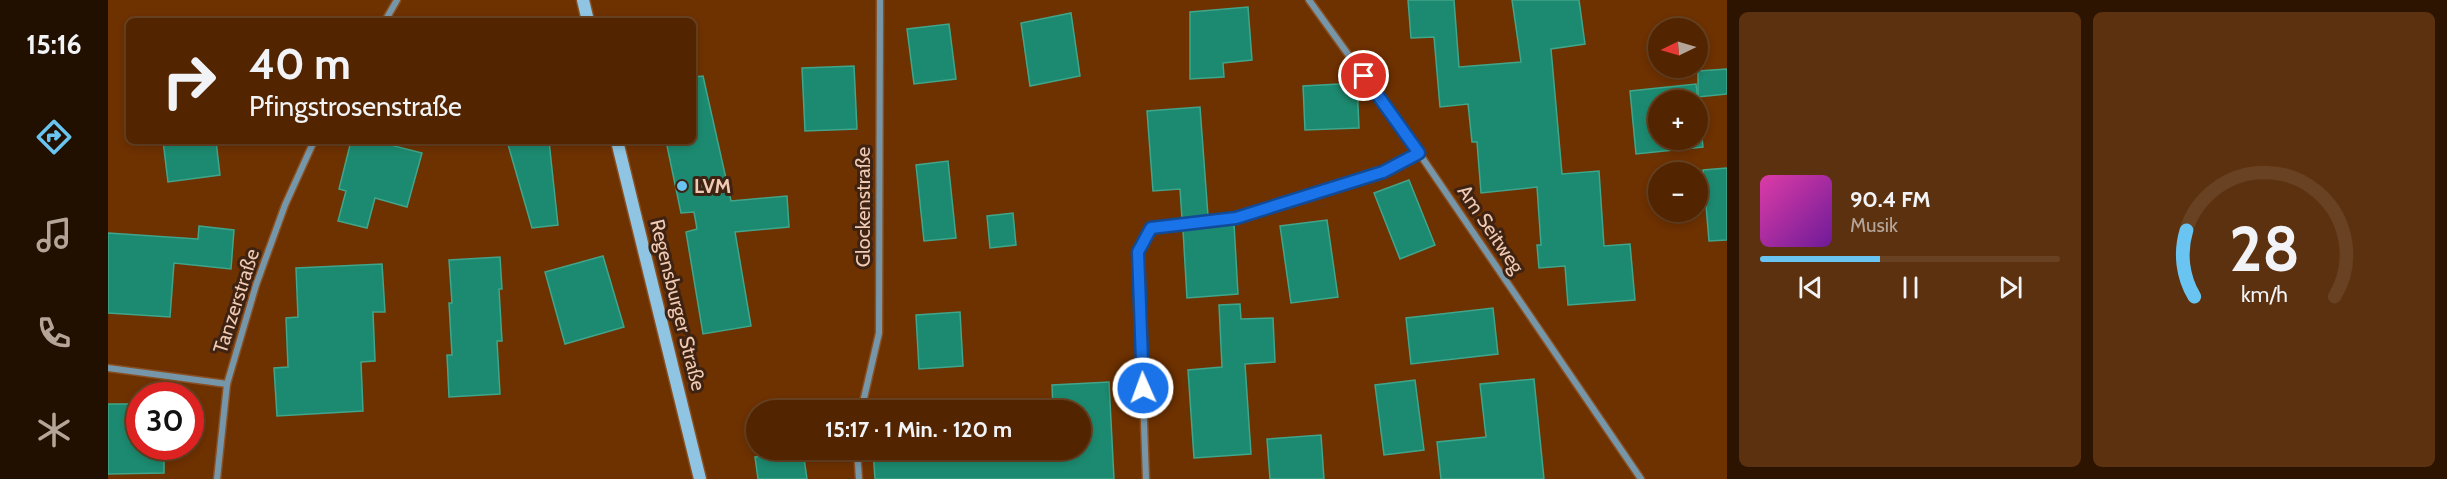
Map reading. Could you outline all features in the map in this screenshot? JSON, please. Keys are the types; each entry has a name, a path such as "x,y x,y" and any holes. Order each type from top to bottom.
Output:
{"street":[{"path":"387,18 397,0"},
{"path":"583,0 587,18"},
{"name":"Glockenstraße","path":"864,400 879,333 880,0"},
{"name":"Am Seitweg","path":"1309,0 1419,153 1641,479"},
{"name":"Tanzerstraße","path":"217,479 227,384 256,285 285,205 313,144"},
{"name":"Regensburger Straße","path":"618,144 700,479"},
{"path":"1146,479 1138,252 1151,228 1236,218 1383,172 1419,153"},
{"path":"108,368 227,384"},
{"path":"858,460 859,479"}],"building":[{"path":"1408,0 1454,0 1459,67 1521,62 1512,0 1579,0 1585,44 1551,49 1562,174 1599,171 1604,246 1630,244 1635,300 1568,305 1565,266 1539,268 1537,245 1541,245 1537,187 1481,193 1477,142 1472,142 1468,104 1440,107 1434,37 1411,38"},
{"path":"1248,7 1252,60 1223,63 1224,77 1190,79 1190,12"},
{"path":"1071,13 1080,76 1030,86 1021,23"},
{"path":"949,24 956,79 914,84 907,29"},
{"path":"854,66 857,129 805,131 802,68"},
{"path":"1727,69 1727,94 1708,96 1708,90 1698,90 1698,78 1708,78 1708,70"},
{"path":"703,76 731,201 787,196 789,227 735,232 751,326 703,334 686,232 697,229 694,212 681,213 667,144 696,144 696,77"},
{"path":"1357,83 1359,128 1305,130 1303,86"},
{"path":"1696,84 1697,90 1648,90 1648,150 1674,150 1636,154 1630,91"},
{"path":"1200,107 1208,216 1182,219 1180,189 1153,191 1147,111"},
{"path":"163,144 216,144 220,175 168,182"},
{"path":"350,144 387,144 422,153 407,207 375,198 367,228 338,221 346,191 339,189"},
{"path":"508,144 549,144 558,225 532,228"},
{"path":"948,161 956,238 924,241 916,165"},
{"path":"1727,168 1727,240 1709,241 1708,170"},
{"path":"1409,180 1435,245 1400,259 1374,193"},
{"path":"1013,213 1016,245 990,248 987,216"},
{"path":"1327,220 1338,297 1291,303 1280,226"},
{"path":"1234,224 1238,294 1187,298 1183,230"},
{"path":"199,226 234,230 231,269 174,263 170,317 108,313 108,233 198,239"},
{"path":"603,256 624,327 565,344 545,272"},
{"path":"500,257 502,341 497,341 500,394 449,397 447,355 452,355 449,303 452,303 449,260"},
{"path":"382,264 385,312 373,312 375,361 361,362 363,411 277,416 274,368 288,367 286,318 298,317 296,268"},
{"path":"1240,304 1241,319 1273,318 1275,362 1245,364 1251,454 1194,458 1188,370 1222,367 1219,305"},
{"path":"1493,308 1498,354 1411,364 1406,318"},
{"path":"960,312 963,366 919,369 916,315"},
{"path":"1534,379 1544,479 1441,479 1437,442 1486,437 1480,384"},
{"path":"1415,380 1424,450 1384,455 1375,385"},
{"path":"1109,382 1114,479 875,479 874,460 1091,460 1091,400 1053,400 1052,385"},
{"path":"108,404 126,404 126,460 164,460 164,473 108,474"},
{"path":"1321,435 1324,479 1270,479 1267,439"},
{"path":"755,460 804,460 807,479 758,479"}],"place":[{"name":"LVM","path":"682,186"}],"route":[{"path":"1143,388 1138,252 1151,228 1236,218 1383,172 1419,153 1364,76"}]}
